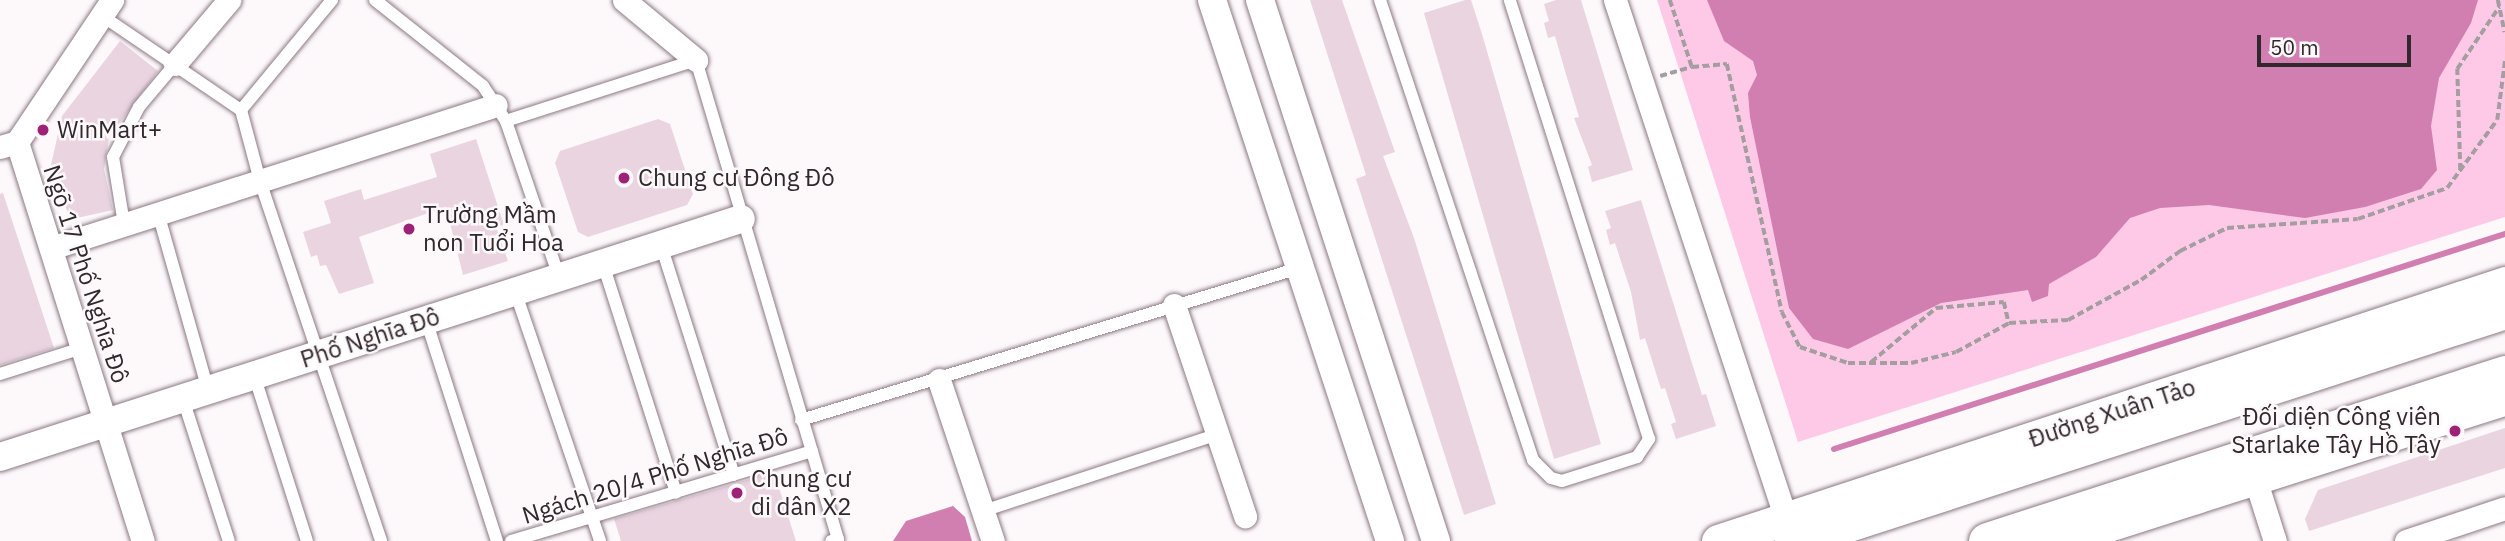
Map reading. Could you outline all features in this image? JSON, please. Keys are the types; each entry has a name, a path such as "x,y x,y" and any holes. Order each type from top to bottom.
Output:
{"main road":[{"name":"Đường Xuân Tảo","path":"1791,533 2505,283"},
{"name":"Đường Xuân Tảo","path":"1718,541 1791,533 2505,310"},
{"path":"2058,541 2505,374"},
{"path":"1987,541 2505,397"}],"street":[{"path":"175,64 229,0"},
{"path":"624,0 695,60"},
{"path":"1212,0 1390,541"},
{"path":"1260,0 1438,539"},
{"path":"1615,0 1791,533"},
{"path":"8,144 106,7"},
{"path":"51,248 260,181 501,113"},
{"name":"Ngõ 17 Phố Nghĩa Đô","path":"8,144 51,248 142,541"},
{"name":"Phố Nghĩa Đô","path":"0,457 741,219"},
{"path":"1174,305 1245,516"},
{"path":"939,380 993,541"},
{"path":"2252,467 2275,541"},
{"path":"2406,541 2468,531 2505,508"}],"lane":[{"path":"241,110 332,0"},
{"path":"375,0 483,86 501,113 559,277"},
{"path":"1380,0 1532,460 1551,478 1562,481 1637,457 1649,439 1648,424 1510,0"},
{"path":"106,7 175,64 241,110 260,181 381,541"},
{"path":"501,113 695,60 838,538 831,541"},
{"path":"124,224 113,157 139,107 175,64"},
{"path":"158,213 229,541"},
{"path":"661,244 734,475"},
{"path":"603,263 676,492"},
{"path":"801,420 1299,268"},
{"path":"515,291 600,541"},
{"path":"426,320 498,541"},
{"path":"0,374 82,348"},
{"path":"254,376 307,541"},
{"path":"983,512 1218,434"},
{"name":"Ngách 20/4 Phố Nghĩa Đô","path":"511,541 812,451"}],"path":[{"path":"1670,0 1692,67"},
{"path":"2498,0 2505,32"},
{"path":"2460,170 2457,69 2499,7"},
{"path":"1641,82 1692,67 1727,64 1782,312 1800,346 1848,363 1911,363 1956,352 2009,323 2068,320 2141,280 2180,251 2227,228 2358,219 2447,188 2497,120 2505,59"},
{"path":"1870,363 1936,308 2004,302 2009,323"}],"shaded area":[{"path":"1657,0 2505,0 2505,217 1798,442"},
{"path":"1707,0 2478,0 2471,23 2439,78 2431,126 2437,170 2421,189 2365,207 2305,218 2209,205 2160,208 2130,218 2096,257 2049,284 2048,296 2032,302 2028,290 1941,303 1848,349 1813,339 1789,308 1750,117 1748,93 1757,75 1753,61 1724,41"},
{"path":"953,506 965,517 972,541 893,541 906,521"}],"building":[{"path":"1310,0 1342,0 1395,152 1383,156 1414,238 1496,504 1464,515 1356,179 1366,175"},
{"path":"1471,0 1482,34 1601,444 1554,459 1424,13"},
{"path":"1556,0 1581,0 1633,170 1592,182 1588,167 1592,165 1574,118 1579,117 1555,36 1548,38 1544,23 1549,21 1544,4"},
{"path":"120,41 158,71 109,137 104,169 113,210 77,218 75,212 68,214 51,165 62,116"},
{"name":"Chung cư Đông Đô","path":"658,119 670,124 693,194 687,205 588,237 578,232 555,163 560,151"},
{"path":"476,139 504,225 496,227 508,261 463,275 446,207 359,237 374,283 339,294 326,265 320,266 317,255 311,257 303,232 331,223 324,201 361,189 364,200 437,177 430,154"},
{"path":"3,193 54,348 0,365 0,194"},
{"path":"1641,200 1702,395 1706,394 1716,426 1676,439 1671,424 1676,422 1665,388 1661,389 1645,338 1640,340 1631,292 1615,243 1610,245 1606,230 1611,228 1605,211"},
{"path":"2505,428 2505,468 2309,531 2305,519 2318,490"},
{"name":"Chung cư di dân X2","path":"774,472 796,541 621,541 614,519"}],"waterway":[{"path":"1834,449 2505,234"}],"place":[{"name":"WinMart+","path":"43,130"},
{"name":"Chung cư Đông Đô","path":"624,178"},
{"name":"Trường Mầm non Tuổi Hoa","path":"409,229"},
{"name":"Đối diện Công viên Starlake Tây Hồ Tây","path":"2455,431"},
{"name":"Chung cư di dân X2","path":"737,493"}]}
